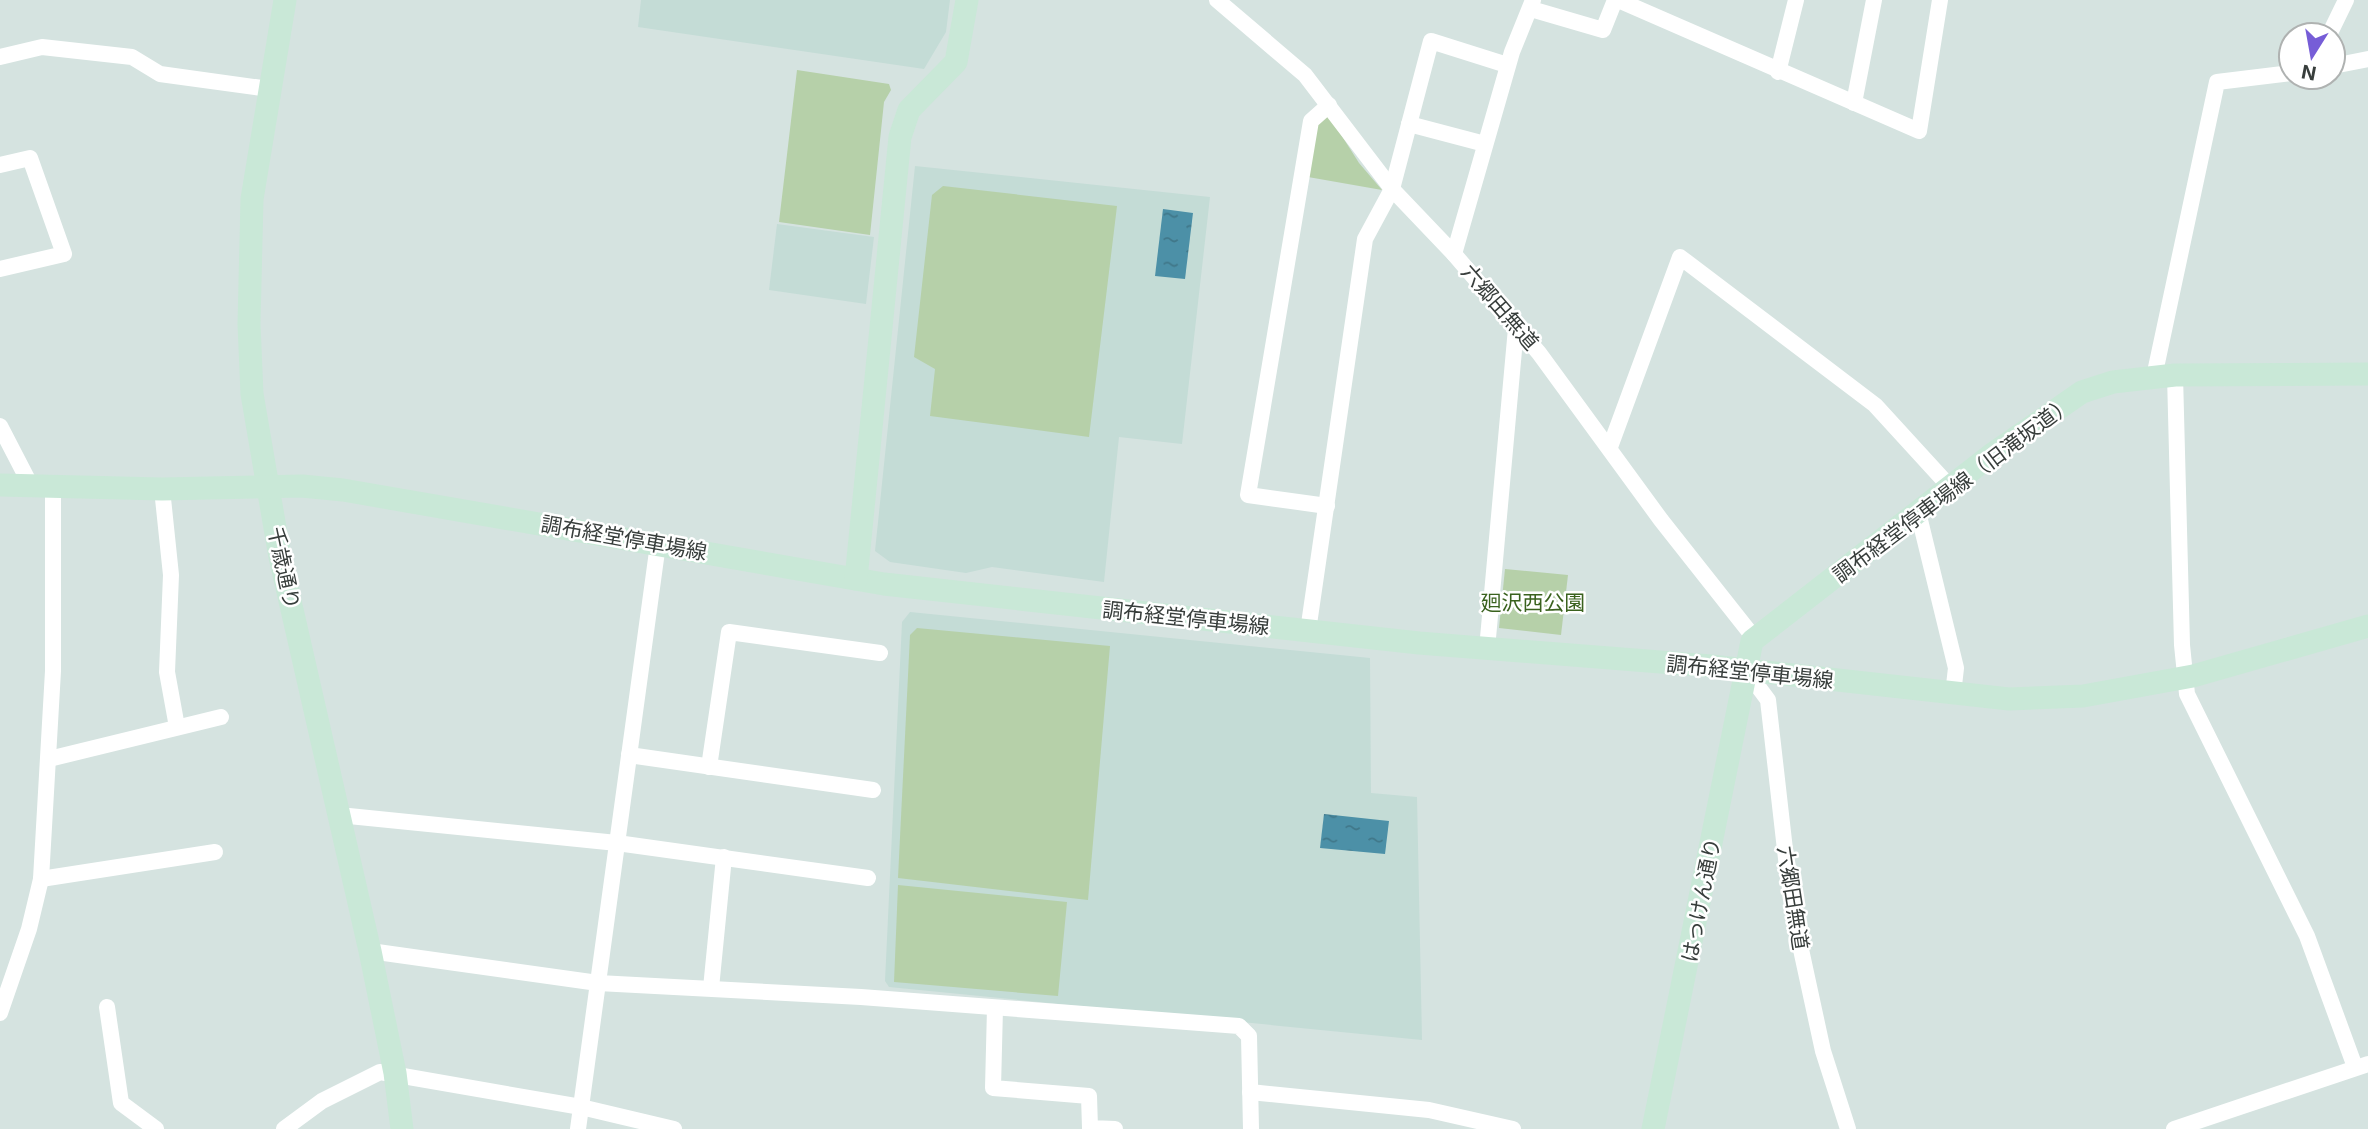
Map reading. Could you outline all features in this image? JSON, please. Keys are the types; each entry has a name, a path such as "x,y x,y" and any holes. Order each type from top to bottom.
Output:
{"main road":[{"name":"千歳通り","path":"285,0 252,199 249,324 252,394 267,486 395,1073 402,1129"},
{"path":"856,579 900,137 909,110 956,62 967,0"},
{"name":"調布経堂停車場線（旧滝坂道）","path":"1755,639 1951,487 2082,392 2113,382 2165,376 2368,374"},
{"name":"調布経堂停車場線","path":"0,485 162,489 267,486 343,490 856,579 1308,631 1487,649 1745,669 2010,699 2056,699 2114,692 2184,678 2225,669 2368,625"},
{"path":"1745,669 1749,646 1755,639"},
{"name":"はっけん通り","path":"1653,1129 1745,669"}],"street":[{"name":"六郷田無道","path":"1217,0 1304,75 1392,189 1454,254 1539,353 1661,520 1755,639"},
{"path":"1454,254 1507,65 1525,13 1532,4 1603,30 1616,0 1919,131 1940,0"},
{"path":"1778,72 1796,0"},
{"path":"1854,103 1874,0"},
{"path":"2336,21 2346,0"},
{"path":"1308,631 1365,239 1392,189 1431,41 1507,65"},
{"path":"0,57 42,47 132,57 160,74 269,89"},
{"path":"2347,63 2368,59"},
{"path":"2178,1128 2362,1066 2307,936 2195,713 2184,678 2165,376 2217,82 2277,75"},
{"path":"1327,506 1248,495 1311,121 1329,105"},
{"path":"1409,124 1485,144"},
{"path":"0,165 30,158 65,254 0,269"},
{"path":"1610,447 1680,257 1875,405 1951,487"},
{"path":"1487,649 1516,328"},
{"path":"0,426 41,484 53,671 41,880 29,929 0,1013"},
{"path":"162,489 171,575 167,672 177,727"},
{"path":"1918,512 1956,668 1953,694"},
{"path":"578,1129 658,544"},
{"path":"709,766 729,632 880,653"},
{"name":"六郷田無道","path":"1745,669 1768,700 1797,931 1823,1051 1848,1129"},
{"path":"49,760 221,717"},
{"path":"629,755 873,790"},
{"path":"339,815 617,843 868,878"},
{"path":"41,880 215,852"},
{"path":"711,988 724,857"},
{"path":"370,951 598,983 711,988 1239,1026 1249,1036 1251,1129"},
{"path":"107,1007 121,1102 156,1129"},
{"path":"995,1008 993,1088 1089,1096 1090,1128 1115,1129"},
{"path":"284,1129 322,1101 380,1072 581,1107 674,1129"},
{"path":"1250,1092 1429,1110 1513,1129"}],"shaded area":[{"path":"641,0 950,0 946,32 924,69 638,27"},
{"path":"915,166 1210,197 1182,444 1119,437 1104,582 992,567 966,573 890,562 875,551"},
{"path":"777,224 874,237 866,304 769,290"},
{"path":"910,612 1370,658 1371,793 1417,797 1422,1040 889,987 885,981 902,622"}],"green space":[{"path":"797,70 889,84 891,90 884,102 870,235 779,222"},
{"path":"1328,114 1359,163 1382,190 1308,177 1315,124"},
{"path":"943,186 1117,206 1089,437 930,416 935,369 914,357 932,195"},
{"name":"廻沢西公園","path":"1505,569 1568,575 1561,635 1499,628"},
{"path":"917,628 1110,646 1088,900 898,878 910,635"},
{"path":"898,885 1067,902 1058,996 894,982"}],"water":[{"path":"1163,209 1193,213 1185,279 1155,276"},
{"path":"1324,814 1389,821 1385,854 1320,848"}]}
